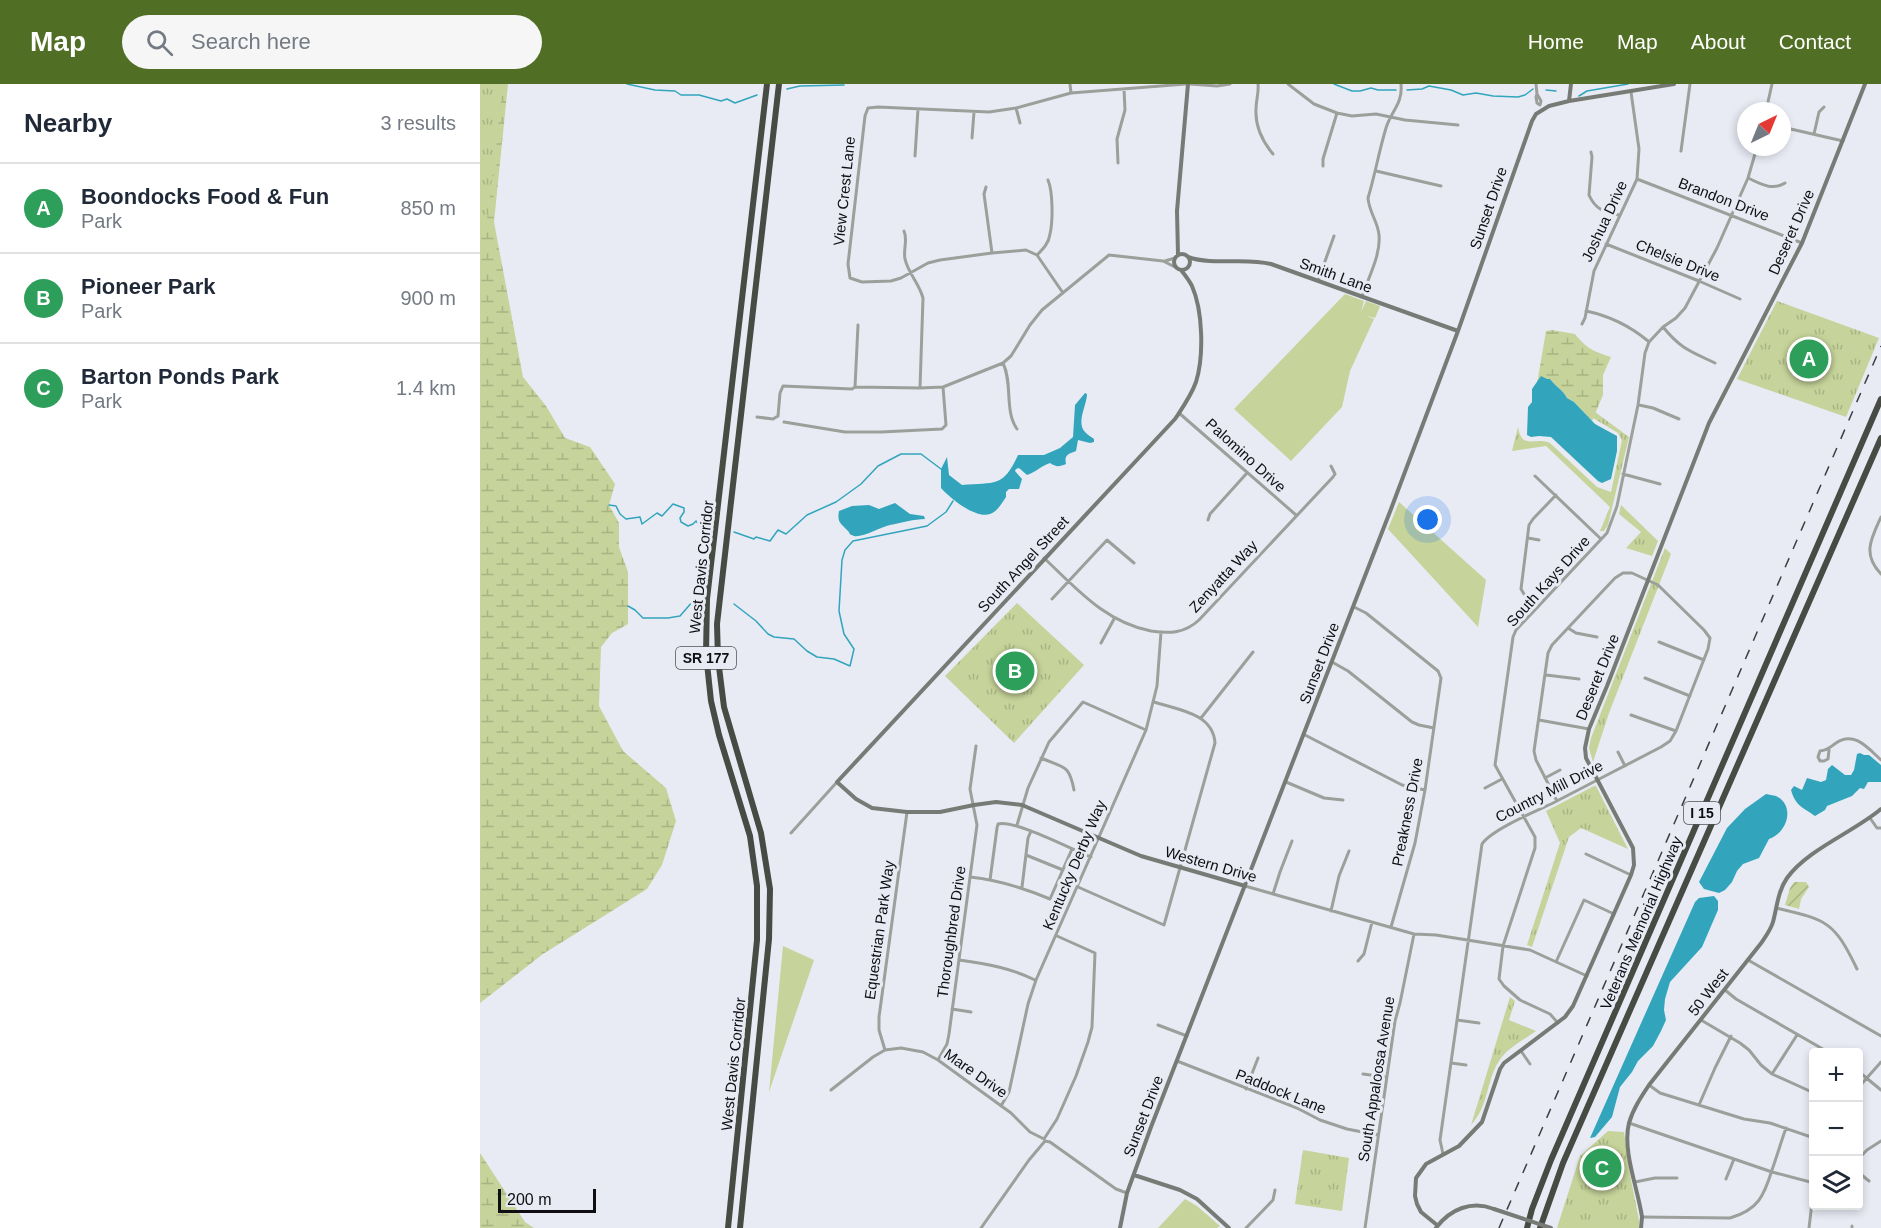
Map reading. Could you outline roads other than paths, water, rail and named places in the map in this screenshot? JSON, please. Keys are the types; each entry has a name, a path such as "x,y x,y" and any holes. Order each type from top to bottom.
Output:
{"highway":[{"name":"West Davis Corridor","path":"728,1228 757,940 758,886 750,836 713,712 706,666 705,631 767,84"},
{"name":"West Davis Corridor","path":"740,1228 769,939 770,889 761,833 724,707 718,659 717,624 779,84"},
{"name":"Veterans Memorial Highway","path":"1527,1228 1551,1160 1881,399"},
{"name":"Veterans Memorial Highway","path":"1538,1225 1563,1163 1881,438"}],"street":[{"path":"1070,84 1071,93"},
{"path":"915,156 918,109 989,112 1016,108 1071,93 1188,84 1217,86 1230,84"},
{"path":"1175,267 1179,243 1177,211 1188,84"},
{"path":"1258,84 1256,107 1258,131 1274,154"},
{"path":"1288,84 1314,104 1337,113 1352,116 1376,114 1458,125"},
{"path":"1362,297 1377,254 1379,236 1369,210 1368,198 1386,126 1402,93 1401,84"},
{"path":"1536,84 1537,103 1541,107 1674,84"},
{"path":"1569,101 1571,84"},
{"path":"1681,151 1690,84"},
{"path":"1768,102 1772,84"},
{"name":"Deseret Drive","path":"1437,1227 1421,1212 1415,1196 1420,1170 1426,1164 1459,1146 1482,1122 1504,1063 1558,1023 1573,1006 1631,875 1634,866 1633,848 1586,758 1585,748 1589,729 1709,423 1802,243 1866,84"},
{"path":"1118,163 1117,139 1125,110 1124,89"},
{"name":"Joshua Drive","path":"1582,324 1594,271 1637,179 1639,149 1631,92"},
{"path":"1814,134 1819,112 1824,106"},
{"name":"Sunset Drive","path":"1120,1228 1134,1175 1458,332 1532,121 1541,107"},
{"name":"View Crest Lane","path":"911,272 891,281 862,282 850,278 848,264 865,116 868,108 918,109"},
{"path":"1016,108 1020,123"},
{"path":"972,138 974,111"},
{"path":"1323,166 1337,113"},
{"path":"1791,129 1843,141"},
{"path":"1591,152 1589,195 1599,209 1620,216"},
{"path":"1586,311 1598,313 1626,325 1648,342 1676,318 1685,308 1732,214 1748,178 1754,156"},
{"path":"1376,171 1441,186"},
{"path":"1748,178 1772,188 1785,183"},
{"name":"Brandon Drive","path":"1637,179 1802,243"},
{"path":"1037,255 1050,236 1051,193 1048,180"},
{"path":"986,188 984,194 992,253"},
{"path":"904,231 906,261 923,298 920,388"},
{"path":"1318,281 1334,236"},
{"path":"757,417 773,419 778,416 780,393 783,386 852,389 855,387 943,387 1003,363 1011,356 1042,310 1103,259 1114,255 1163,261 1181,270 1189,267 1190,262 1179,243"},
{"name":"Chelsie Drive","path":"1606,244 1740,299"},
{"path":"911,272 934,261 1026,250 1037,255 1063,293"},
{"path":"1163,261 1177,256 1187,256"},
{"name":"Smith Lane","path":"1187,256 1202,260 1255,260 1271,264 1458,332"},
{"name":"Smith Lane","path":"1189,267 1202,260"},
{"name":"South Angel Street","path":"1189,267 1189,282"},
{"name":"South Angel Street","path":"791,833 1188,401 1195,384 1201,352 1198,307 1189,282 1181,270"},
{"path":"855,387 858,326"},
{"path":"1663,327 1675,342 1685,349 1715,363"},
{"name":"South Kays Drive","path":"1558,1023 1550,1014 1521,1000 1504,986 1499,978 1503,946 1535,848 1535,837 1502,778 1495,758 1513,637 1516,630 1602,539 1612,524 1638,405 1644,353 1648,342"},
{"path":"1003,363 1007,375 1012,421 1017,429"},
{"path":"784,422 845,432 938,430 946,424 943,387"},
{"path":"1638,405 1653,408 1679,419"},
{"name":"Palomino Drive","path":"1179,413 1296,515"},
{"name":"Zenyatta Way","path":"1044,558 1098,609 1114,619 1141,629 1182,632 1191,628 1333,477 1335,474 1331,466"},
{"path":"1208,520 1210,514 1247,473"},
{"path":"1623,474 1660,484"},
{"path":"1535,476 1602,539"},
{"path":"1538,607 1521,589 1530,525 1556,495"},
{"path":"1881,518 1871,539 1870,554 1874,567 1881,574"},
{"path":"1528,538 1539,540"},
{"path":"1052,599 1107,540 1134,563"},
{"path":"1557,801 1536,760 1534,751 1548,653 1552,645 1615,578 1623,573 1632,573 1648,580"},
{"name":"Country Mill Drive","path":"1443,1154 1440,1140 1482,844 1489,836 1670,741 1704,660 1710,638 1658,585 1648,580"},
{"name":"Preakness Drive","path":"1354,607 1366,613 1438,671 1442,678 1425,790 1407,874 1391,927"},
{"path":"1101,643 1114,619"},
{"path":"1568,628 1576,633 1597,637"},
{"name":"Kentucky Derby Way","path":"1002,1106 1009,1092 1028,1004 1036,980 1146,730 1157,686 1161,632"},
{"path":"1659,642 1704,660"},
{"path":"1201,718 1252,652"},
{"path":"1332,662 1348,670 1412,722 1434,728"},
{"path":"1546,675 1580,680"},
{"path":"1645,678 1690,696"},
{"path":"1017,825 1028,788 1049,742 1083,702 1146,730"},
{"path":"1078,887 1164,925 1197,811 1215,743 1215,734 1210,725 1201,718 1154,702"},
{"path":"1631,715 1676,731"},
{"path":"1539,720 1589,729"},
{"path":"1305,735 1402,785 1425,790"},
{"path":"1829,750 1840,741 1853,739 1861,742 1881,760"},
{"name":"Thoroughbred Drive","path":"938,1060 947,1044 977,825 970,789 976,746"},
{"path":"1618,752 1625,766"},
{"path":"1041,758 1068,770 1074,790"},
{"path":"1545,778 1560,770"},
{"path":"1485,788 1502,778"},
{"name":"Western Drive","path":"837,782 856,799 872,808 907,812 940,812 996,802 1022,805 1141,856 1179,868 1414,934 1436,935 1530,950 1587,976"},
{"path":"1286,782 1324,798 1343,800"},
{"name":"50 West","path":"1641,1228 1642,1217 1629,1148 1629,1123 1637,1103 1648,1085 1768,934 1781,889 1796,868 1881,809"},
{"name":"Equestrian Park Way","path":"885,1050 879,1030 879,1017 907,812"},
{"path":"1869,818 1877,828 1881,828"},
{"path":"990,879 998,824 1002,822 1017,825 1091,858"},
{"path":"1022,887 1031,831"},
{"path":"1273,894 1292,841"},
{"path":"970,878 990,879 1022,887 1050,899 1072,849"},
{"path":"1331,911 1339,876 1349,851"},
{"path":"1586,854 1631,875"},
{"path":"1026,855 1063,870"},
{"path":"1556,962 1584,900 1614,914"},
{"path":"1776,908 1810,915 1827,924 1842,939 1857,969"},
{"path":"1358,961 1364,954 1372,922"},
{"name":"South Appaloosa Avenue","path":"1365,1228 1395,1021 1414,934"},
{"path":"981,1228 1057,1119 1076,1076 1092,1027 1095,953 1056,935"},
{"path":"959,960 994,965 1017,971 1036,980"},
{"path":"1748,960 1881,1036"},
{"path":"1725,990 1820,1048"},
{"path":"952,1009 971,1012"},
{"path":"1457,1020 1479,1023"},
{"path":"1701,1020 1731,1036 1749,1050 1772,1074 1809,1091"},
{"path":"1158,1025 1187,1036"},
{"path":"1772,1074 1797,1034"},
{"path":"1699,1105 1731,1036"},
{"name":"Mare Drive","path":"885,1050 909,1049 923,1052 938,1060 1002,1106 1030,1132 1050,1142 1116,1189 1128,1193"},
{"path":"1520,1049 1530,1064"},
{"path":"831,1089 885,1050"},
{"path":"1245,1089 1258,1058"},
{"name":"Paddock Lane","path":"1177,1061 1297,1108 1329,1123 1378,1135"},
{"path":"1863,1082 1881,1062"},
{"path":"1451,1063 1466,1065"},
{"path":"1364,1074 1386,1078"},
{"path":"1863,1075 1881,1090"},
{"path":"1648,1085 1660,1092 1699,1105 1744,1119 1770,1123 1809,1136"},
{"path":"1629,1123 1809,1183"},
{"path":"1642,1217 1730,1218 1742,1215 1754,1207 1762,1197 1786,1128"},
{"path":"1862,1156 1881,1141"},
{"path":"1726,1179 1734,1159"},
{"path":"1134,1175 1180,1190 1197,1199 1229,1228"},
{"path":"1863,1176 1869,1181"},
{"path":"1635,1182 1655,1178 1677,1178"},
{"path":"1246,1228 1273,1200 1275,1190"},
{"path":"1437,1227 1459,1208 1478,1205 1551,1228"},
{"path":"1809,1228 1811,1210"}],"water":[{"path":"1541,376 1550,379 1595,424 1617,436 1617,451 1611,479 1602,483 1598,481 1551,437 1527,435 1528,407 1532,402 1532,389"},
{"path":"1085,393 1087,398 1082,414 1082,425 1094,442 1078,440 1076,451 1067,455 1064,465 1058,466 1050,463 1027,475 1019,468 1016,469 1015,471 1022,479 1019,489 1009,489 1006,497 993,513 984,515 970,511 941,488 941,469 947,457 949,475 962,485 983,484 1002,478 1013,466 1018,455 1044,455 1060,448 1073,437 1075,405"},
{"path":"895,503 910,514 924,516 925,519 890,525 857,536 850,534 839,520 839,511 852,506 869,505 879,509"},
{"path":"1857,754 1869,755 1881,765 1881,782 1868,782 1864,789 1860,788 1852,796 1827,806 1815,816 1798,803 1791,790 1794,786 1802,790 1807,778 1821,782 1826,780 1828,769 1832,765 1845,775 1851,775"},
{"path":"1766,794 1776,796 1786,806 1787,819 1784,825 1775,836 1769,839 1759,858 1743,864 1725,890 1719,893 1704,889 1699,882 1727,828 1745,809"},
{"path":"1714,896 1718,901 1718,910 1702,947 1670,982 1665,999 1666,1020 1661,1031 1653,1046 1638,1061 1620,1087 1612,1117 1595,1137 1590,1138 1695,902 1699,898"}],"waterway":[{"path":"627,84 655,90 675,91 681,95 699,95 721,101 727,99 735,103 757,95"},
{"path":"1334,84 1352,91 1371,88 1396,90"},
{"path":"1579,96 1587,91 1628,84"},
{"path":"787,89 800,86 844,85"},
{"path":"1407,90 1429,86 1463,95 1476,93 1518,97 1533,89"},
{"path":"1546,90 1556,91"},
{"path":"734,532 754,539 756,537 770,541 778,530 786,534 807,515 836,502 861,484 878,466 901,454 921,454 941,469"},
{"path":"734,604 756,621 768,634 774,637 794,639 817,657 834,659 850,666 854,649 844,634 839,611 842,560 845,550 853,541 927,526 946,512 953,501"},
{"path":"609,505 616,506 626,519 640,517 642,524 657,513 662,516 673,504 684,508 680,518 681,522 688,526 696,521 700,526 708,529"},
{"path":"628,606 643,618 668,618 680,616 693,601 696,601"}],"railway":[{"path":"1499,1228 1881,346"}],"place":[{"name":"Boondocks Food & Fun","path":"1809,359"},
{"name":"Pioneer Park","path":"1015,671"},
{"name":"Barton Ponds Park","path":"1602,1168"}]}
